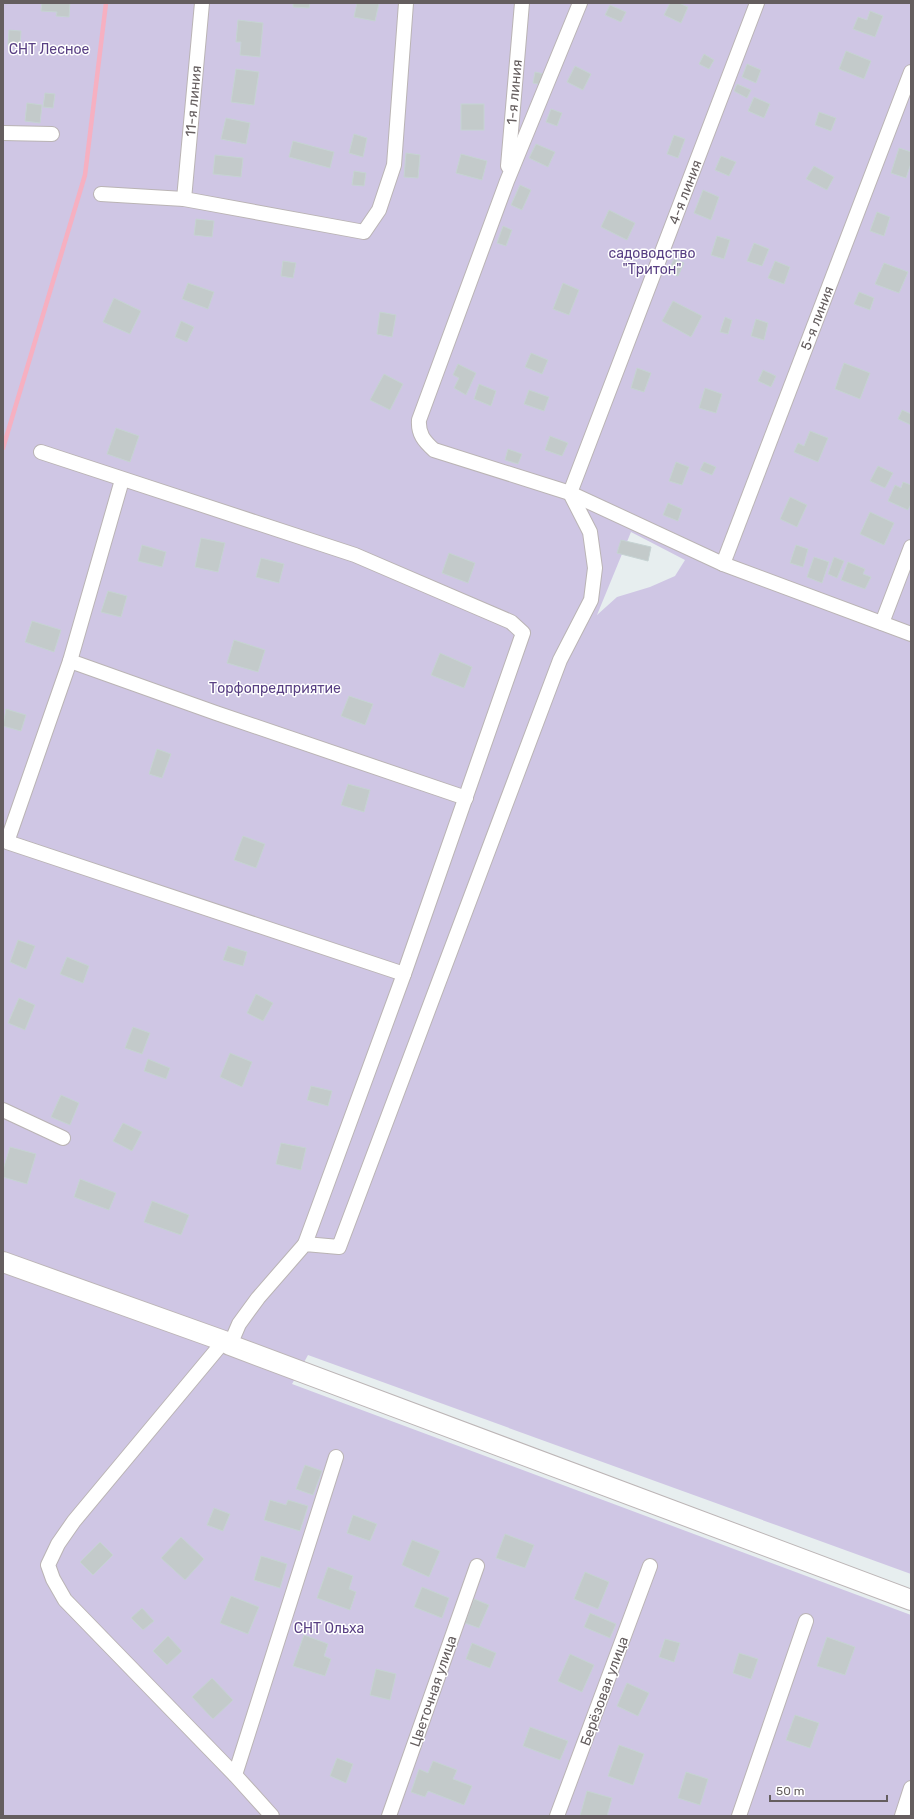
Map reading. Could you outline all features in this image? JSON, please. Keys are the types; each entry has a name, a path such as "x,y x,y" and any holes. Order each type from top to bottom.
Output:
{"main road":[{"path":"3,1262 227,1343 911,1600"}],"street":[{"name":"11-я линия","path":"184,198 202,3"},
{"path":"101,194 184,198 364,232 379,210 394,164 406,3"},
{"name":"1-я линия","path":"507,181 522,3"},
{"path":"580,3 507,181 419,420 418,428 421,436 434,450 570,493 723,564 911,634"},
{"name":"4-я линия","path":"570,493 757,3"},
{"name":"5-я линия","path":"723,564 911,72"},
{"path":"3,133 52,134"},
{"path":"41,452 122,480 356,555 511,622 523,633 404,974 305,1244 258,1298 227,1343 74,1521 58,1544 48,1565 53,1579 65,1600 235,1775 272,1816"},
{"path":"122,480 70,661 7,842 404,974"},
{"path":"305,1244 339,1247 560,660 590,600 596,568 590,532 570,493"},
{"path":"882,623 911,548"},
{"path":"70,661 216,714 466,798"},
{"path":"3,1110 63,1138"},
{"path":"235,1775 336,1457"},
{"name":"Цветочная улица","path":"389,1816 477,1566"},
{"name":"Берёзовая улица","path":"557,1816 650,1566"},
{"path":"738,1816 806,1621"},
{"path":"902,1816 911,1788"}],"green space":[{"path":"3,3 911,3 911,1574 308,1355 292,1384 911,1615 911,1816 3,1816","holes":["631,532 685,560 675,576 650,587 617,597 597,615"]}],"building":[{"path":"42,3 70,3 69,17 56,16 57,12 41,11"},
{"path":"293,3 310,3 309,8 293,7"},
{"path":"357,3 379,3 375,21 354,17"},
{"path":"670,3 679,3 688,7 681,23 664,15"},
{"path":"610,5 626,12 621,22 605,15"},
{"path":"870,11 883,16 875,37 853,29 858,17 867,20"},
{"path":"238,20 263,23 260,57 240,55 241,42 236,42"},
{"path":"9,30 21,31 20,46 8,45"},
{"path":"846,51 871,61 864,79 839,69"},
{"path":"704,54 714,60 709,69 699,64"},
{"path":"747,64 761,70 756,83 742,77"},
{"path":"575,66 591,74 583,90 567,82"},
{"path":"236,69 259,72 254,105 231,102"},
{"path":"535,72 544,74 542,85 533,83"},
{"path":"737,84 751,90 747,98 734,91"},
{"path":"45,93 55,94 53,108 43,107"},
{"path":"754,97 770,104 764,118 748,111"},
{"path":"27,103 42,105 40,123 25,121"},
{"path":"461,104 484,104 484,130 461,130"},
{"path":"551,109 562,113 557,126 546,122"},
{"path":"819,112 836,118 831,131 815,125"},
{"path":"226,118 250,123 246,144 221,139"},
{"path":"354,134 367,138 363,157 349,153"},
{"path":"674,135 685,139 678,158 667,154"},
{"path":"293,141 334,152 330,168 289,157"},
{"path":"536,144 555,152 548,167 529,158"},
{"path":"899,148 911,152 911,163 906,178 891,173"},
{"path":"406,153 420,155 418,178 404,177"},
{"path":"461,154 487,161 482,180 456,173"},
{"path":"215,155 243,158 241,177 213,174"},
{"path":"721,156 736,162 729,176 715,170"},
{"path":"814,166 834,177 827,190 806,179"},
{"path":"354,171 366,173 364,186 352,185"},
{"path":"520,185 531,190 522,210 511,205"},
{"path":"703,190 719,197 711,220 694,213"},
{"path":"609,210 635,223 627,240 601,227"},
{"path":"877,212 890,217 884,236 870,231"},
{"path":"196,219 214,221 212,237 194,235"},
{"path":"503,226 512,230 506,246 497,243"},
{"path":"717,236 730,240 724,259 711,255"},
{"path":"754,243 769,249 762,266 747,261"},
{"path":"674,259 684,263 678,276 668,272"},
{"path":"283,261 296,263 293,278 281,276"},
{"path":"775,261 790,267 784,284 768,278"},
{"path":"884,263 908,272 899,293 875,284"},
{"path":"188,283 214,292 208,309 182,299"},
{"path":"563,283 579,290 569,315 553,309"},
{"path":"859,292 874,298 870,310 854,304"},
{"path":"114,298 141,311 130,334 103,322"},
{"path":"673,301 702,316 691,337 662,321"},
{"path":"380,312 396,315 392,337 377,334"},
{"path":"725,317 732,320 728,334 720,332"},
{"path":"756,319 768,323 764,340 751,336"},
{"path":"181,321 194,327 187,342 175,337"},
{"path":"531,353 548,360 542,374 525,367"},
{"path":"844,363 870,373 860,399 835,389"},
{"path":"458,364 476,373 466,395 454,388 459,378 453,375"},
{"path":"637,368 651,373 644,392 631,388"},
{"path":"763,370 776,376 771,387 758,381"},
{"path":"384,374 403,384 390,410 370,400"},
{"path":"479,384 496,391 491,406 474,399"},
{"path":"705,388 722,394 716,413 699,408"},
{"path":"529,390 549,397 544,411 524,404"},
{"path":"902,410 911,414 911,425 898,419"},
{"path":"116,428 139,436 130,462 107,454"},
{"path":"810,431 828,438 818,462 794,452 798,443 804,446"},
{"path":"550,436 568,443 562,456 545,450"},
{"path":"508,449 522,454 518,464 505,460"},
{"path":"676,462 689,467 682,485 669,481"},
{"path":"704,462 716,467 712,475 700,470"},
{"path":"878,466 893,473 885,488 870,481"},
{"path":"903,482 911,485 911,504 908,510 888,501 895,485 901,488"},
{"path":"790,497 807,505 797,527 780,519"},
{"path":"668,503 682,509 678,521 663,515"},
{"path":"870,512 894,523 884,545 860,534"},
{"path":"201,538 225,543 218,572 195,567"},
{"path":"621,540 651,547 648,561 617,553"},
{"path":"142,545 166,552 162,567 138,561"},
{"path":"796,545 808,549 803,567 790,563"},
{"path":"449,553 475,563 468,583 442,573"},
{"path":"814,557 829,562 822,583 807,577"},
{"path":"834,557 844,561 837,578 828,574"},
{"path":"261,558 284,564 279,583 256,577"},
{"path":"848,562 865,569 863,574 871,577 865,589 841,580"},
{"path":"108,591 127,596 121,617 101,612"},
{"path":"32,621 61,630 54,652 25,642"},
{"path":"234,640 265,650 258,672 227,663"},
{"path":"440,653 472,667 464,688 431,675"},
{"path":"349,696 373,704 365,725 341,716"},
{"path":"6,709 26,715 21,731 3,726"},
{"path":"157,749 171,754 162,778 149,774"},
{"path":"348,784 370,790 364,812 341,805"},
{"path":"243,836 265,844 256,868 234,860"},
{"path":"18,940 35,946 26,969 10,962"},
{"path":"228,946 247,952 243,966 223,960"},
{"path":"67,957 89,966 83,983 60,974"},
{"path":"256,994 273,1003 263,1021 247,1013"},
{"path":"19,998 35,1005 25,1030 8,1023"},
{"path":"133,1027 150,1033 142,1054 125,1048"},
{"path":"230,1053 252,1062 242,1087 220,1077"},
{"path":"148,1059 170,1068 166,1079 144,1071"},
{"path":"311,1086 332,1091 328,1106 307,1100"},
{"path":"61,1095 79,1103 70,1125 51,1117"},
{"path":"123,1123 142,1132 132,1151 113,1141"},
{"path":"281,1143 306,1148 301,1170 276,1164"},
{"path":"10,1147 36,1154 27,1184 3,1177 3,1170"},
{"path":"80,1179 116,1193 109,1210 74,1197"},
{"path":"152,1201 189,1215 181,1235 144,1222"},
{"path":"305,1465 322,1471 313,1495 296,1489"},
{"path":"270,1500 286,1505 288,1500 308,1506 300,1531 264,1520"},
{"path":"214,1508 230,1514 223,1531 207,1525"},
{"path":"353,1515 377,1524 370,1541 347,1533"},
{"path":"505,1534 534,1545 525,1568 496,1558"},
{"path":"181,1537 204,1559 185,1580 161,1558"},
{"path":"412,1540 440,1551 429,1577 402,1565"},
{"path":"100,1542 113,1555 93,1575 80,1562"},
{"path":"261,1556 287,1564 280,1588 254,1580"},
{"path":"328,1567 353,1576 349,1589 356,1592 350,1610 317,1598"},
{"path":"585,1572 609,1582 598,1609 574,1599"},
{"path":"422,1587 449,1598 442,1618 414,1607"},
{"path":"231,1596 259,1607 248,1634 220,1623"},
{"path":"474,1599 489,1605 479,1628 465,1623"},
{"path":"142,1608 154,1621 143,1630 131,1618"},
{"path":"590,1613 616,1624 610,1638 584,1627"},
{"path":"304,1635 328,1644 324,1656 331,1659 325,1676 293,1666"},
{"path":"168,1636 182,1651 167,1665 153,1651"},
{"path":"827,1637 855,1647 845,1675 817,1666"},
{"path":"665,1639 680,1643 674,1662 659,1657"},
{"path":"472,1643 496,1653 490,1668 466,1659"},
{"path":"739,1653 758,1659 751,1679 733,1673"},
{"path":"570,1654 594,1665 582,1692 558,1681"},
{"path":"376,1669 396,1674 390,1700 370,1695"},
{"path":"212,1678 233,1700 213,1719 192,1697"},
{"path":"627,1683 649,1693 638,1716 617,1706"},
{"path":"795,1715 819,1723 810,1748 786,1740"},
{"path":"530,1727 568,1741 560,1760 523,1746"},
{"path":"619,1745 644,1754 633,1785 608,1776"},
{"path":"337,1758 353,1764 346,1783 330,1776"},
{"path":"433,1761 457,1770 453,1779 472,1786 464,1805 428,1791 425,1797 411,1792 419,1769 428,1773"},
{"path":"686,1772 708,1779 700,1805 678,1798"},
{"path":"587,1791 612,1798 607,1816 580,1816"}],"waterway":[{"path":"3,448 85,175 106,3"}],"park label":[{"name":"СНТ Лесное","path":"49,49"},
{"name":"садоводство \"Тритон\"","path":"652,262"},
{"name":"Торфопредприятие","path":"275,688"},
{"name":"СНТ Ольха","path":"329,1628"}]}
